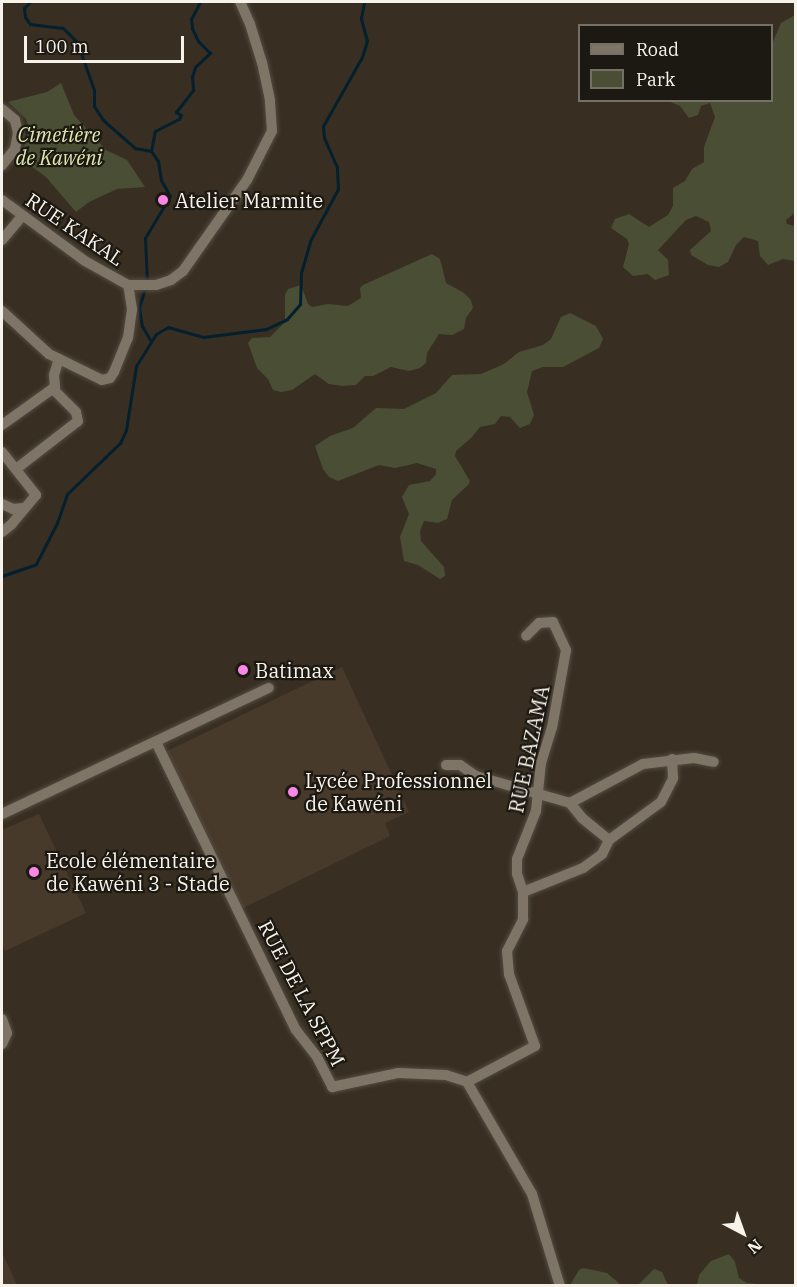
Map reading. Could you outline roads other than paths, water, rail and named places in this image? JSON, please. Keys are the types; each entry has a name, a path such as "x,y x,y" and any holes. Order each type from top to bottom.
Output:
{"street":[{"path":"2,311 49,354 102,380 110,378 128,338 132,309 139,286 171,280 195,256 247,180 272,131 270,100 262,63 250,24 240,2"},
{"path":"2,109 15,120 18,132 15,149 2,165"},
{"name":"RUE KAKAL","path":"2,200 106,276 139,286"},
{"path":"2,240 22,216"},
{"path":"2,425 53,389 59,359"},
{"path":"16,469 78,421 76,412 53,389"},
{"path":"2,452 36,495 12,524 2,532"},
{"path":"2,504 13,509 23,508"},
{"name":"RUE BAZAMA","path":"467,1082 535,1046 507,964 507,951 523,919 523,892 517,859 533,823 542,763 552,728 566,650 553,622 539,623 526,636"},
{"path":"2,814 269,688"},
{"name":"RUE DE LA SPPM","path":"156,742 296,1030 317,1057 332,1087 398,1073 446,1075 467,1082"},
{"path":"570,803 643,764 694,758 714,762"},
{"path":"523,892 584,868 602,854 609,840 661,802 673,778 672,759"},
{"path":"446,765 460,765 476,776 539,792 570,803 582,818 609,840"},
{"path":"2,1019 7,1033 2,1044"},
{"path":"467,1082 532,1194 560,1286"}],"waterway":[{"path":"30,2 24,8 25,17 30,24 63,28 77,42 94,90 94,106 103,120 135,148 151,151 158,161 161,180 170,196 145,238 147,282"},
{"path":"151,151 155,131 179,119 181,115 176,112 193,90 192,77 195,67 210,53 198,41 192,28 191,19 200,2"},
{"path":"2,576 36,564 57,523 67,494 120,443 126,430 136,366 156,334 168,327 203,337 266,329 287,319 300,304 301,273 310,241 338,189 337,167 324,138 323,126 362,57 367,41 361,18 364,2"},
{"path":"145,288 139,308 142,326 150,340"}],"place":[{"name":"Atelier Marmite","path":"163,200"},
{"name":"Batimax","path":"243,670"},
{"name":"Lycée Professionnel de Kawéni","path":"293,792"},
{"name":"Ecole élémentaire de Kawéni 3 - Stade","path":"34,872"}],"park label":[{"name":"Cimetière de Kawéni","path":"59,146"}]}
